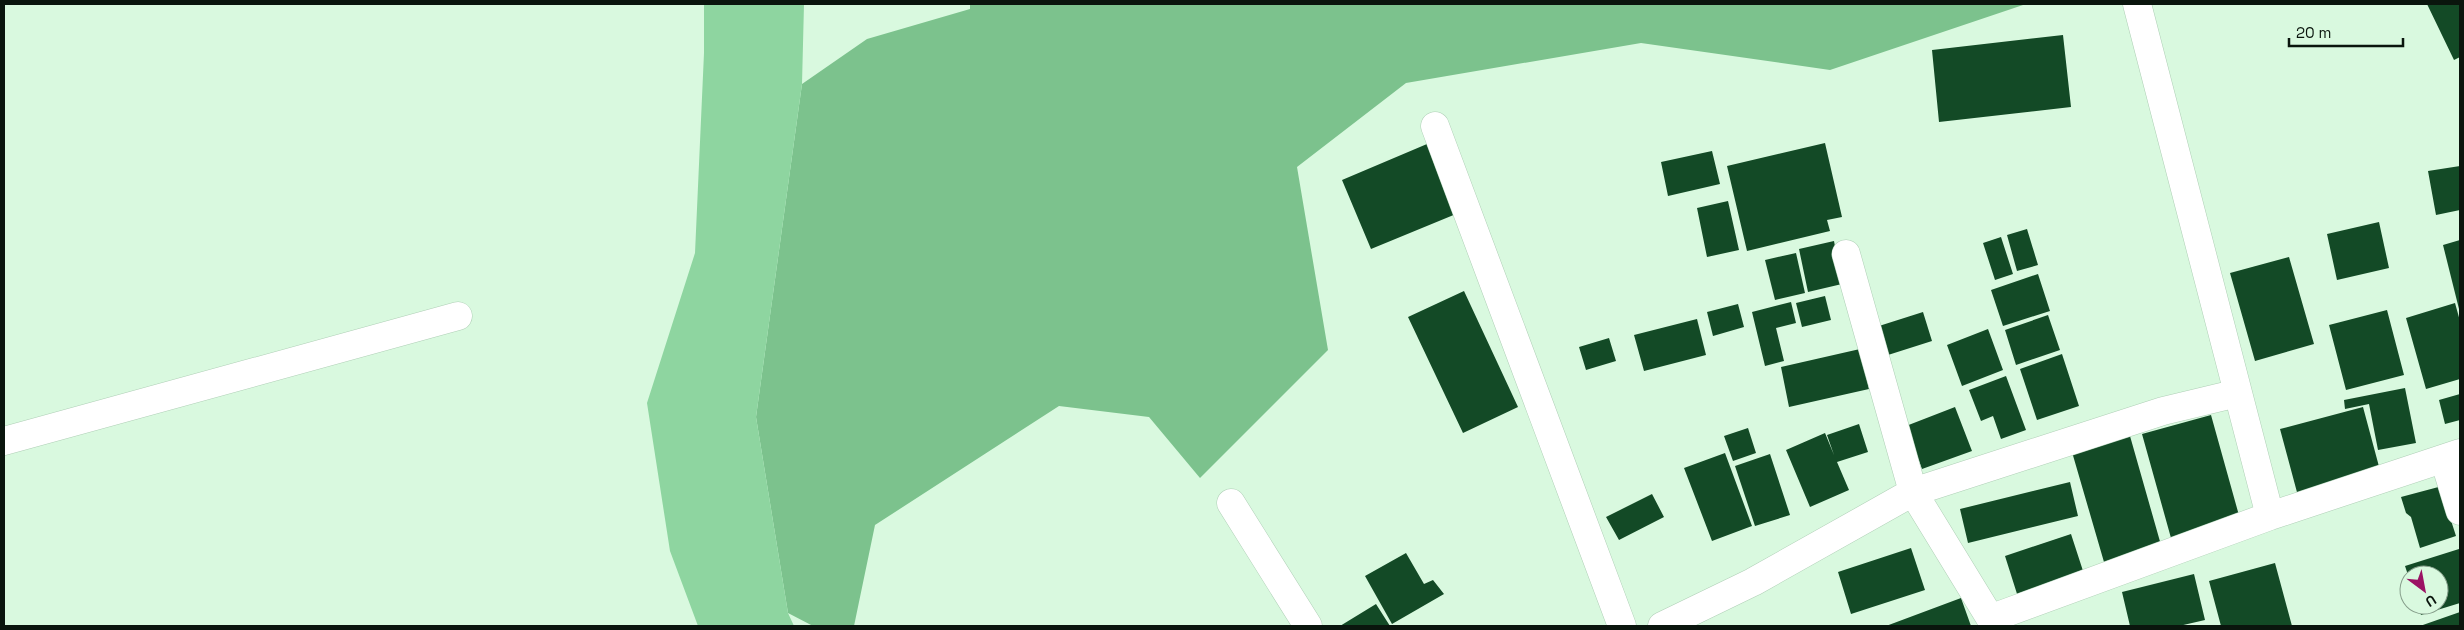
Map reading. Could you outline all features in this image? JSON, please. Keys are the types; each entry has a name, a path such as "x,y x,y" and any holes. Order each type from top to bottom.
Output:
{"street":[{"path":"2137,4 2270,516"},
{"path":"1435,126 1622,626"},
{"path":"1846,254 1913,492 1994,622 2270,516 2452,456 2460,511"},
{"path":"4,441 458,316"},
{"path":"1662,626 1753,582 1913,492 2163,411 2238,394"},
{"path":"1231,503 1308,626"}],"shaded area":[{"path":"704,4 804,4 802,84 756,417 788,613 794,626 698,626 670,551 647,403 695,253 704,53"},
{"path":"970,4 2026,4 1830,70 1641,43 1406,83 1297,167 1328,350 1200,478 1149,417 1059,406 875,525 854,626 813,626 788,613 756,417 802,84 867,39 970,9"}],"building":[{"path":"2427,4 2460,4 2460,57 2454,60"},
{"path":"2063,35 2071,107 1939,122 1932,50"},
{"path":"1825,143 1842,217 1827,220 1830,231 1747,251 1727,166"},
{"path":"1427,144 1456,214 1371,249 1342,180"},
{"path":"1712,151 1720,184 1668,196 1661,162"},
{"path":"2460,166 2460,210 2436,215 2428,171"},
{"path":"1728,201 1739,250 1707,257 1697,208"},
{"path":"2379,222 2389,268 2337,280 2327,234"},
{"path":"2027,229 2038,265 2017,271 2007,235"},
{"path":"2001,237 2013,274 1995,280 1983,243"},
{"path":"2460,240 2460,313 2443,245"},
{"path":"1834,241 1842,284 1808,292 1799,249"},
{"path":"1796,253 1805,293 1775,300 1765,260"},
{"path":"2289,257 2314,344 2255,361 2230,273"},
{"path":"2038,274 2050,311 2003,326 1991,290"},
{"path":"1464,291 1518,407 1463,433 1408,317"},
{"path":"1825,296 1831,320 1802,327 1796,303"},
{"path":"1791,302 1796,323 1776,328 1784,361 1765,366 1752,312"},
{"path":"2455,303 2460,321 2460,379 2426,389 2406,318"},
{"path":"1738,304 1744,327 1713,336 1707,312"},
{"path":"2387,310 2404,375 2346,390 2329,325"},
{"path":"1923,312 1932,341 1888,355 1879,326"},
{"path":"2048,315 2060,350 2016,365 2005,330"},
{"path":"1697,319 1706,355 1644,371 1634,335"},
{"path":"1988,329 2003,370 1962,386 1947,345"},
{"path":"1609,338 1616,361 1586,370 1579,347"},
{"path":"1860,349 1869,389 1789,407 1781,367"},
{"path":"2062,354 2079,406 2037,420 2020,369"},
{"path":"2006,376 2026,430 2001,439 1993,416 1981,421 1969,390"},
{"path":"2405,388 2416,443 2378,450 2369,404 2345,409 2344,400"},
{"path":"2460,394 2460,420 2445,424 2439,400"},
{"path":"1955,407 1972,451 1922,469 1906,426"},
{"path":"2363,407 2381,474 2298,496 2280,429"},
{"path":"2211,415 2240,519 2171,538 2142,434"},
{"path":"1859,424 1868,452 1837,462 1849,490 1810,507 1786,450 1825,433 1834,455 1827,435"},
{"path":"1748,428 1756,453 1733,461 1724,436"},
{"path":"2130,436 2161,545 2104,562 2072,452"},
{"path":"1725,453 1752,526 1712,541 1684,468"},
{"path":"1770,454 1790,515 1755,526 1735,466"},
{"path":"2070,482 2078,516 1968,543 1960,509"},
{"path":"2446,485 2447,508 2456,536 2420,548 2411,517 2406,513 2401,497"},
{"path":"1652,494 1664,517 1619,540 1606,517"},
{"path":"2071,534 2084,574 2018,597 2005,556"},
{"path":"1911,548 1925,590 1851,614 1838,572"},
{"path":"2459,549 2460,603 2449,606 2449,565 2408,565"},
{"path":"1406,553 1424,584 1433,580 1444,594 1392,624 1365,576"},
{"path":"2275,563 2292,626 2221,626 2209,581"},
{"path":"2194,574 2205,620 2179,626 2130,626 2122,592"},
{"path":"1961,598 1971,626 1886,626"},
{"path":"1376,604 1390,626 1340,626"},
{"path":"2460,612 2460,626 2420,626"}]}
